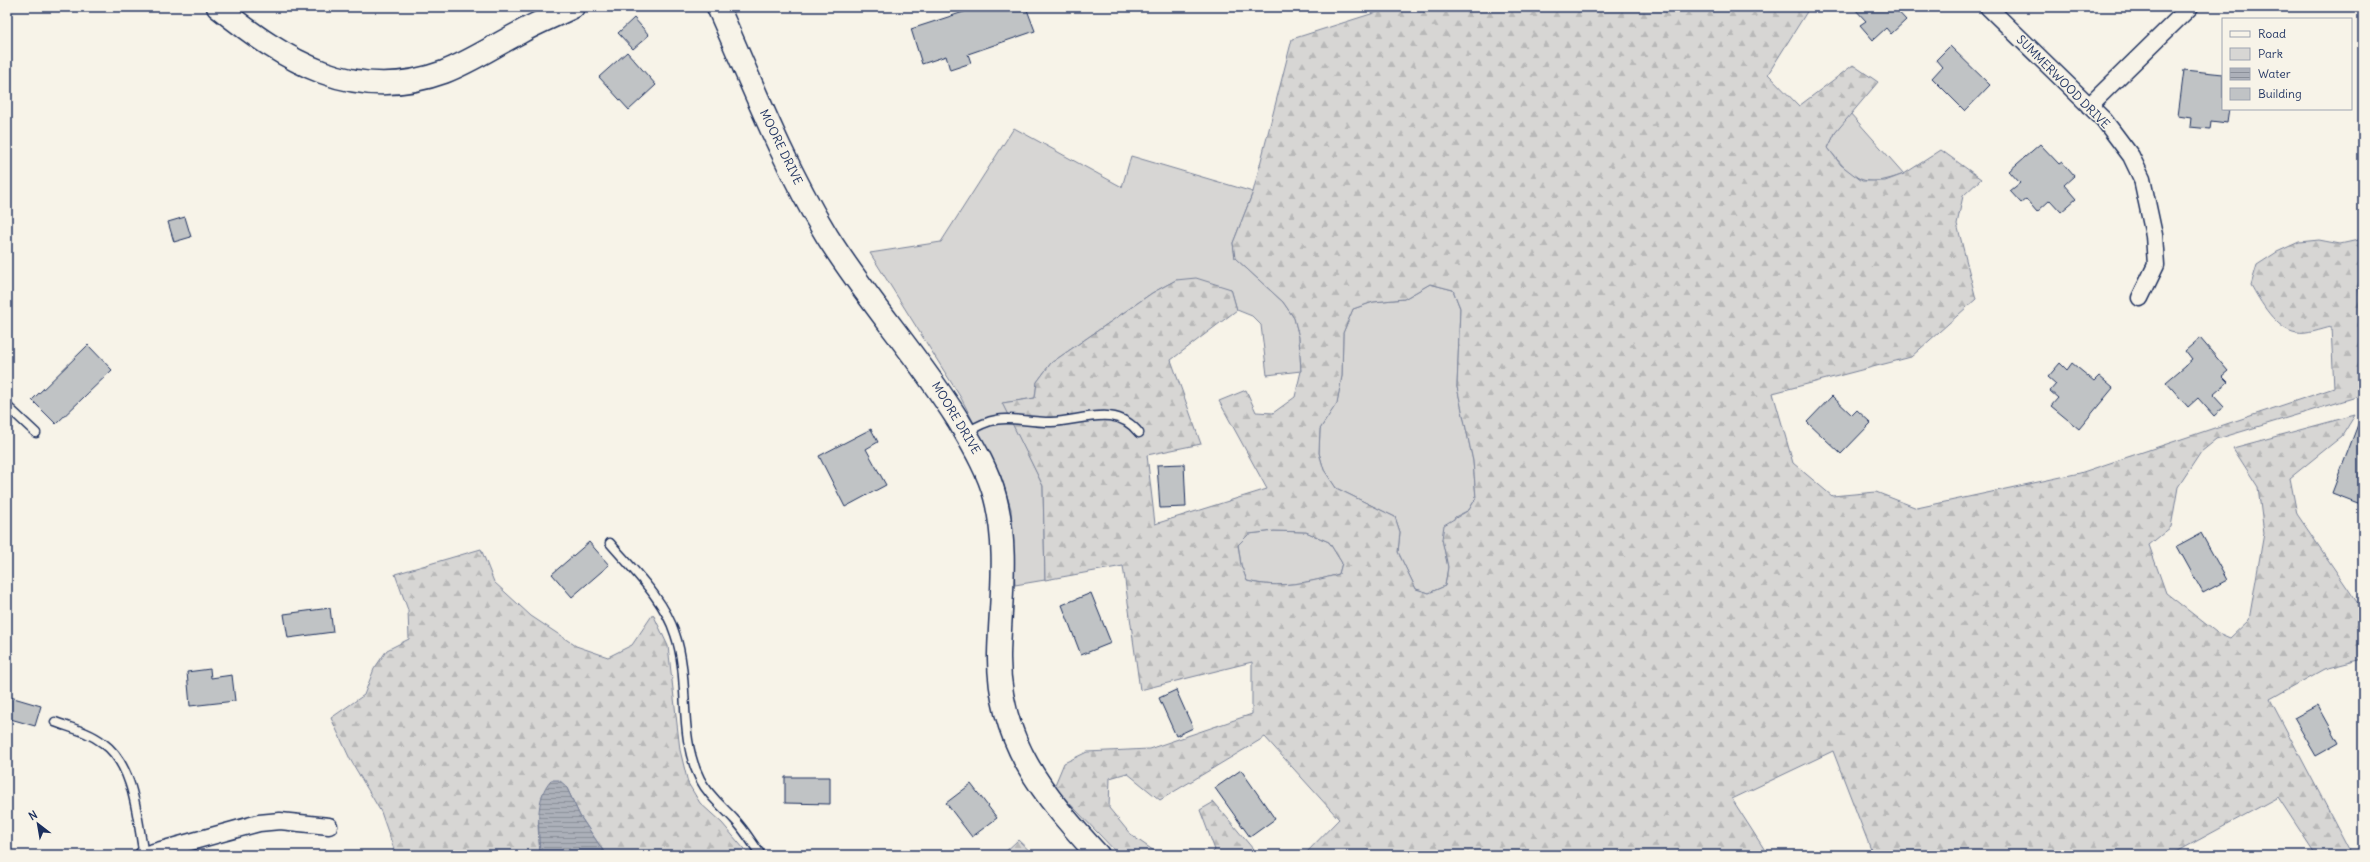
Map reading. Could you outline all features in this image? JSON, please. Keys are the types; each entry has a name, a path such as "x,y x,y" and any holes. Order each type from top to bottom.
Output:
{"main road":[{"path":"218,7 268,46 308,66 344,79 362,83 388,84 414,81 444,72 573,7"},
{"name":"MOORE DRIVE","path":"718,7 777,142 828,237 856,280 933,380 984,467 995,496 1001,526 1004,557 1000,680 1004,709 1013,738 1026,765 1041,790 1098,855"}],"street":[{"name":"SUMMERWOOD DRIVE","path":"1988,7 2104,120 2130,156 2142,179 2154,235 2156,265 2140,298"},
{"path":"2089,106 2190,7"},
{"path":"143,855 175,850 258,822 280,821 329,826"}],"lane":[{"path":"7,406 36,433"},
{"path":"966,434 980,424 1008,417 1050,422 1102,414 1125,420 1139,433"},
{"path":"610,543 656,599 668,617 675,633 680,654 684,705 693,761 700,780 712,797 735,820 761,855"},
{"path":"55,722 88,734 103,742 122,766 130,785 143,855"}],"green space":[{"path":"1393,7 1706,7 1711,11 1717,7 1802,7 1808,10 1768,74 1799,106 1853,65 1878,82 1835,133 1828,148 1841,165 1862,181 1885,181 1904,174 1941,150 1981,179 1963,196 1957,224 1976,299 1911,357 1773,393 1793,463 1832,496 1876,492 1917,508 2080,473 2334,388 2331,327 2305,333 2289,331 2276,321 2270,314 2251,285 2257,265 2277,252 2299,242 2319,240 2340,244 2363,239 2363,284 2358,286 2363,308 2363,395 2217,439 2201,452 2178,487 2171,527 2149,545 2166,593 2216,632 2230,638 2249,620 2264,533 2258,487 2233,448 2355,415 2342,436 2290,478 2297,514 2363,611 2363,659 2324,669 2270,699 2352,855 2316,855 2278,797 2171,855 1873,855 1833,751 1732,799 1768,855 1304,855 1339,819 1265,737 1160,800 1127,773 1110,778 1109,808 1131,835 1160,855 1119,855 1054,787 1064,763 1087,752 1149,749 1252,714 1252,662 1140,690 1123,566 1045,580 1043,486 1002,403 1035,398 1037,382 1051,363 1152,293 1176,280 1196,278 1231,289 1237,310 1171,360 1201,444 1147,455 1155,524 1267,489 1219,401 1246,390 1256,412 1273,413 1295,397 1301,371 1299,337 1294,318 1283,302 1235,258 1233,243 1253,192 1292,39","holes":["1430,284 1453,290 1460,308 1457,387 1473,461 1476,498 1469,510 1444,525 1442,539 1448,567 1445,586 1429,593 1416,589 1398,552 1400,532 1395,517 1336,488 1324,470 1319,453 1320,429 1337,403 1342,376 1343,333 1353,309 1373,302 1404,299","1274,531 1306,532 1329,542 1342,563 1339,574 1316,580 1282,585 1271,585 1247,581 1241,565 1238,545 1249,534"]},
{"path":"1850,113 1904,174 1878,181 1860,179 1853,175 1837,159 1828,148 1835,133"},
{"path":"1014,128 1122,187 1131,156 1253,192 1233,243 1235,258 1283,302 1294,318 1299,337 1301,371 1267,375 1261,325 1252,316 1237,310 1231,289 1176,280 1152,293 1051,363 1037,382 1035,398 1003,403 1043,486 1045,580 1015,585 1011,509 1001,476 961,398 870,253 941,242"},
{"path":"1430,284 1453,290 1460,308 1457,387 1473,461 1476,498 1469,510 1455,517 1442,539 1448,567 1445,586 1429,593 1416,589 1398,552 1400,532 1395,517 1336,488 1324,470 1319,453 1320,429 1337,402 1342,376 1343,333 1353,309 1373,302 1404,299"},
{"path":"1274,531 1306,532 1329,542 1342,563 1339,574 1316,580 1282,585 1271,585 1247,581 1241,565 1238,544 1249,534"},
{"path":"481,549 494,582 531,616 576,646 608,657 632,645 653,614 668,646 680,750 688,783 700,803 722,823 749,855 606,855 580,816 566,786 538,825 540,855 396,855 381,812 350,759 331,718 364,695 374,669 387,650 409,639 408,610 395,574"},
{"path":"1214,802 1258,855 1210,855 1215,850 1200,810"},
{"path":"1018,840 1034,855 1002,855"}],"water":[{"path":"551,780 559,780 566,786 580,816 606,855 540,855 540,806 542,796"}],"building":[{"path":"979,7 1026,7 1035,31 968,54 971,63 950,70 946,56 922,64 911,29"},
{"path":"1853,7 1894,7 1906,20 1891,34 1886,28 1873,40 1860,25 1866,21"},
{"path":"634,18 649,35 633,49 618,33"},
{"path":"1950,46 1990,85 1965,111 1932,78 1942,67 1936,60"},
{"path":"627,52 656,85 629,110 599,77"},
{"path":"2184,70 2222,74 2222,110 2229,110 2227,123 2211,121 2210,129 2190,127 2191,118 2178,116"},
{"path":"2040,144 2059,164 2062,162 2074,176 2064,185 2076,199 2061,212 2050,200 2037,212 2026,199 2021,203 2010,191 2020,183 2009,171"},
{"path":"185,217 191,237 174,242 168,222"},
{"path":"2200,338 2228,371 2222,376 2228,382 2213,395 2224,407 2214,416 2198,398 2188,407 2166,382 2192,360 2185,351"},
{"path":"88,345 112,370 56,424 32,400"},
{"path":"2060,363 2067,370 2072,363 2094,381 2099,376 2113,388 2079,429 2051,406 2058,398 2050,391 2056,384 2048,377"},
{"path":"1832,396 1852,415 1857,410 1871,423 1841,454 1807,422"},
{"path":"2363,414 2363,505 2332,493"},
{"path":"871,429 878,442 866,449 886,485 845,507 819,456"},
{"path":"1184,464 1186,507 1160,508 1157,465"},
{"path":"2201,533 2227,580 2203,593 2177,546"},
{"path":"589,542 609,565 572,597 552,574"},
{"path":"1091,593 1111,643 1081,655 1062,605"},
{"path":"330,608 333,632 288,638 284,614"},
{"path":"210,669 211,678 232,675 235,701 190,706 187,672"},
{"path":"1176,690 1193,728 1176,736 1159,698"},
{"path":"7,696 41,706 35,726 7,718"},
{"path":"2318,705 2339,743 2316,756 2294,718"},
{"path":"1241,770 1275,819 1250,837 1215,788"},
{"path":"785,777 830,777 830,804 785,803"},
{"path":"971,784 997,818 972,837 946,803"}]}
